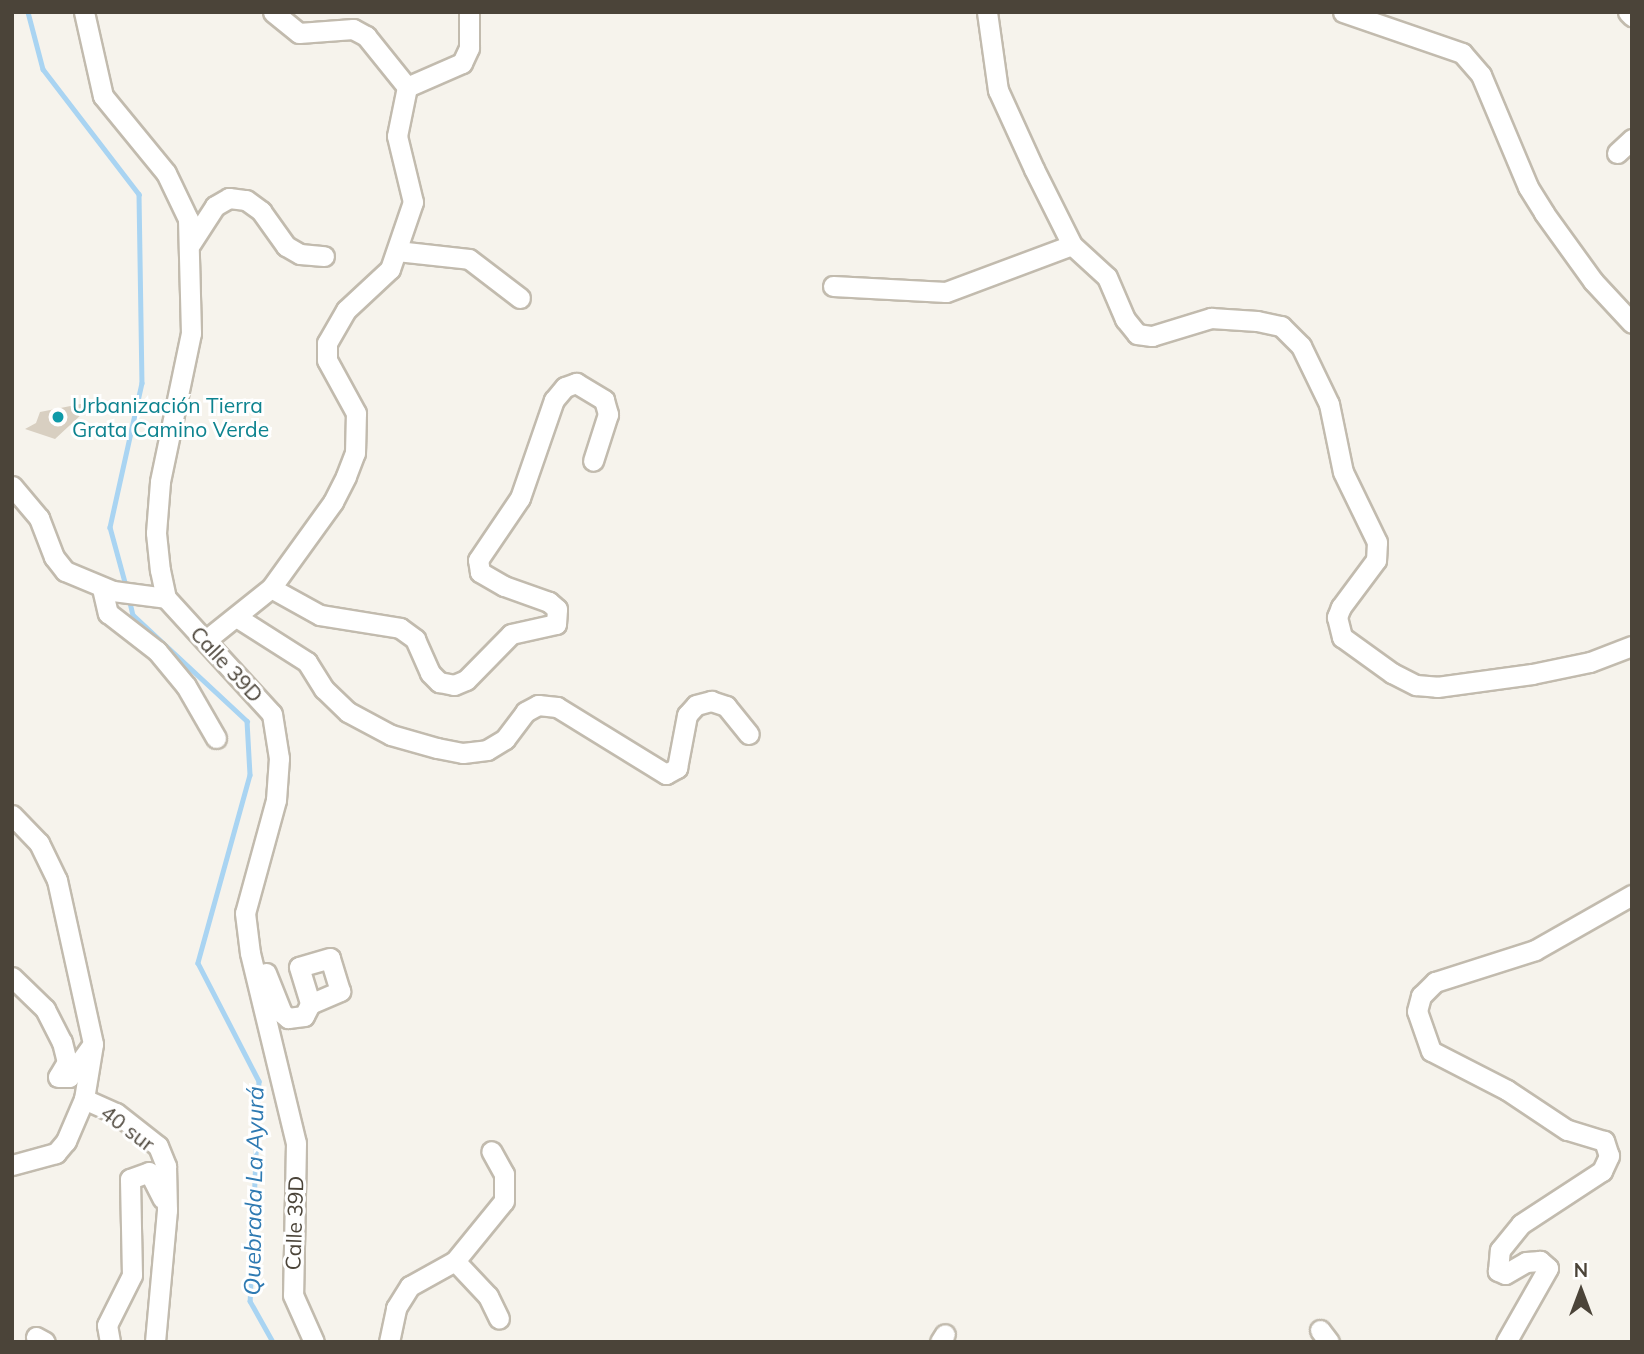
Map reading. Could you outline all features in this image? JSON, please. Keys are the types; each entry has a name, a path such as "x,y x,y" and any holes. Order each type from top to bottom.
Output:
{"street":[{"path":"12,486 39,518 54,557 65,570 107,590 143,598 166,598 156,533 160,482 189,346 191,243 178,192 103,96 84,12"},
{"path":"273,12 299,33 353,29 366,36 407,87"},
{"path":"407,87 462,63 468,48 469,12"},
{"path":"987,12 998,90 1072,245 1107,277 1125,319 1137,334 1152,337 1211,318 1257,321 1281,326 1301,346 1329,404 1343,472 1377,542 1376,560 1340,607 1337,627 1342,637 1392,673 1416,685 1459,685 1590,662 1632,646"},
{"path":"1343,12 1371,16 1448,45 1462,53 1482,75 1528,187 1544,213 1593,281 1632,323"},
{"path":"1628,12 1632,16"},
{"path":"206,640 238,618 271,588 333,502 355,453 356,413 327,360 327,343 346,310 380,283 397,251 412,202 397,135 407,87"},
{"path":"1617,153 1632,139"},
{"path":"191,243 215,206 229,198 246,200 261,211 286,246 300,254 324,256"},
{"path":"834,286 946,292 1072,245"},
{"path":"397,251 469,259 520,298"},
{"path":"271,588 320,615 400,628 415,639 430,673 439,682 454,685 466,680 511,634 556,624 557,609 549,602 504,586 480,572 478,560 520,498 554,400 565,387 576,383 604,400 608,414 593,461"},
{"path":"107,590 108,613 157,651 186,686 216,738"},
{"name":"Calle 39D","path":"166,598 272,714 279,758 276,800 245,913 250,953 296,1143 293,1295 314,1342"},
{"path":"238,618 307,662 324,689 348,712 391,735 450,751 487,750 505,739 525,712 538,705 557,707 666,774 677,768 687,715 696,705 711,701 726,706 749,734"},
{"name":"40 sur","path":"12,815 33,834 57,880 93,1044 84,1098 116,1113 158,1146 166,1166 167,1210 155,1342"},
{"path":"1506,1342 1548,1268 1540,1262 1526,1262 1505,1274 1498,1271 1500,1250 1521,1224 1602,1171 1609,1156 1604,1141 1567,1130 1507,1090 1431,1051 1416,1011 1421,996 1435,982 1535,950 1632,895"},
{"path":"250,953 264,970 288,1018 304,1016 310,1004"},
{"path":"12,977 46,1009 62,1042 67,1062 58,1077 69,1077 93,1044"},
{"path":"12,1165 56,1153 84,1098"},
{"path":"388,1342 396,1308 410,1286 455,1261 504,1201 504,1174 491,1152"},
{"path":"110,1342 110,1317 132,1275 130,1179 149,1172 167,1210"},
{"path":"455,1261 488,1296 499,1320"}],"building":[{"name":"Urbanización Tierra Grata Camino Verde","path":"96,401 55,439 25,429 36,423 40,412"}],"waterway":[{"name":"Quebrada La Ayurá","path":"28,12 43,69 139,194 142,383 110,527 126,586"},
{"name":"Quebrada La Ayurá","path":"129,598 133,615 247,721 250,775 198,963 259,1081 250,1301 273,1342"}],"place":[{"name":"Urbanización Tierra Grata Camino Verde","path":"58,417"}]}
